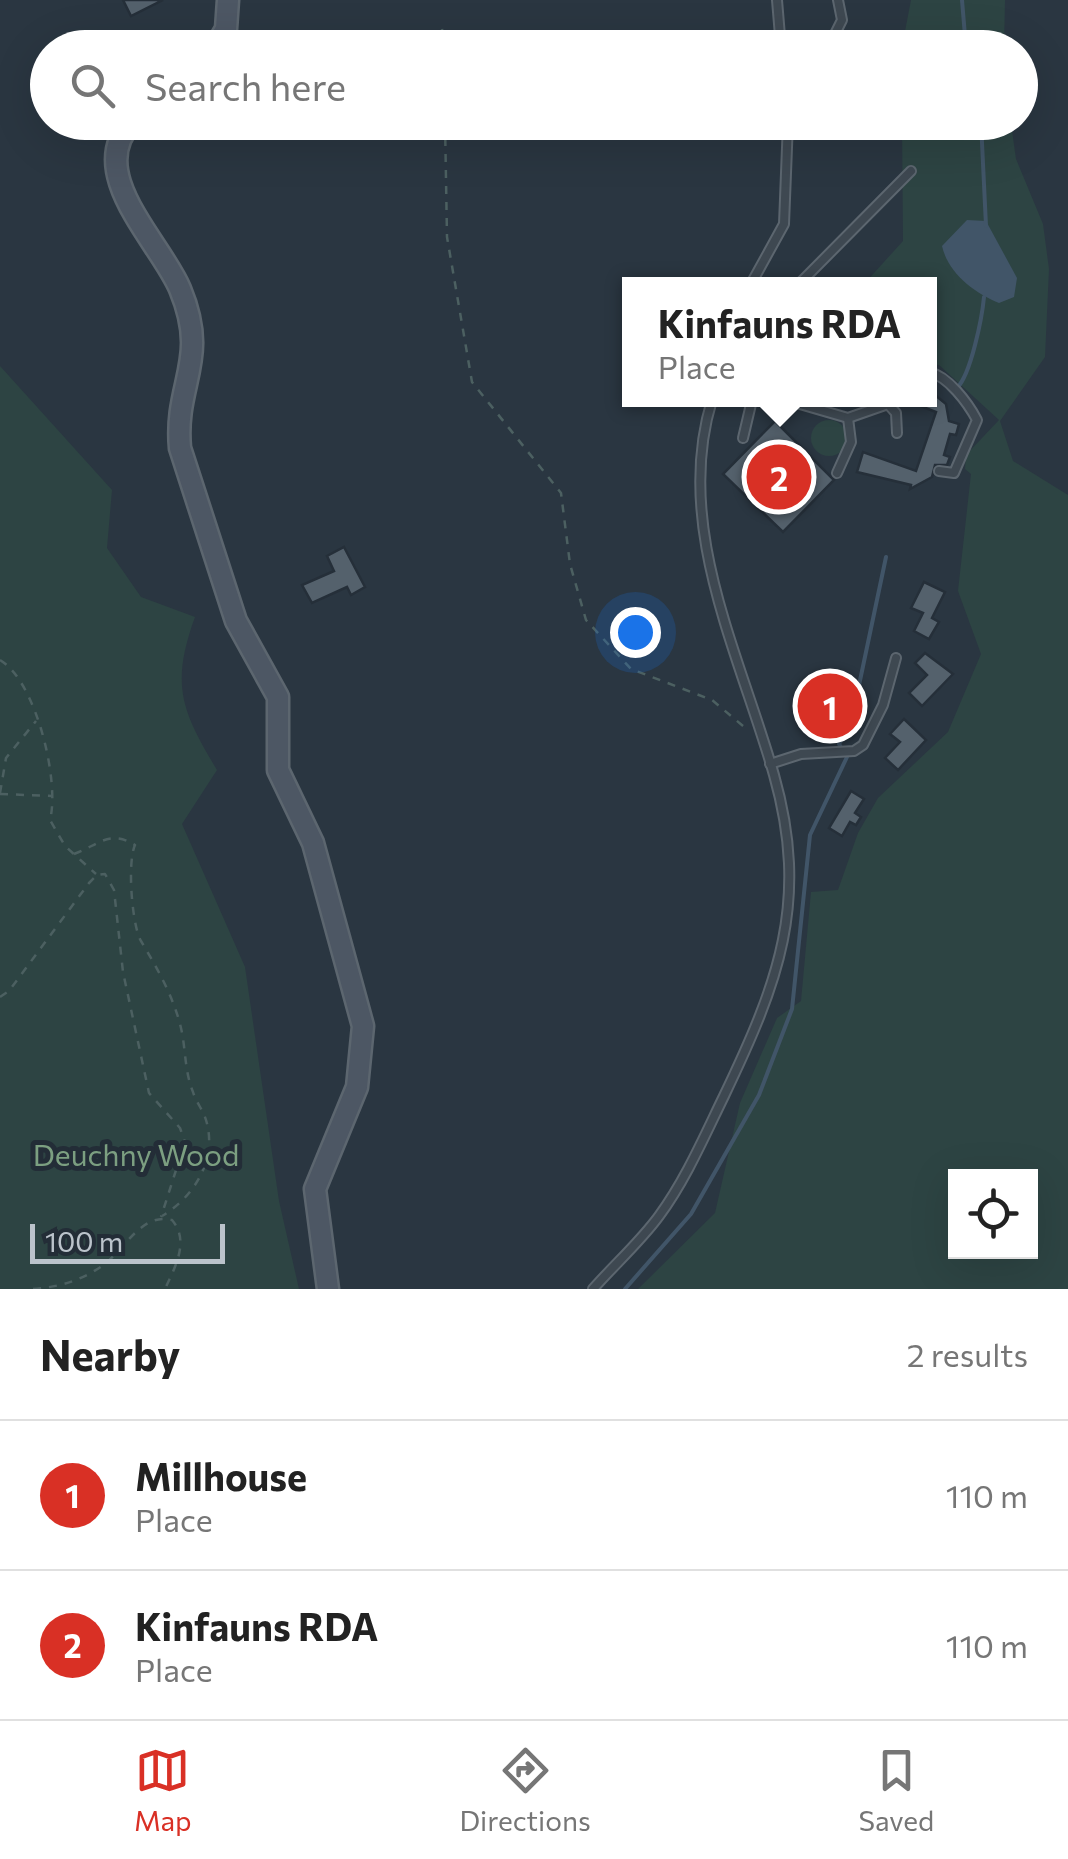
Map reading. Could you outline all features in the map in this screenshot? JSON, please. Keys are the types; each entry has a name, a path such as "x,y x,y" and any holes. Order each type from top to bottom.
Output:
{"street":[{"path":"225,30 228,0"},
{"path":"124,140 116,156 122,188 178,284 194,338 194,356 177,420 180,448 236,620 278,697 278,770 313,844 364,1026 357,1087 316,1188 328,1289"}],"lane":[{"path":"777,0 780,30"},
{"path":"837,30 842,20 838,0"},
{"path":"755,277 784,224 787,140"},
{"path":"806,277 911,171"},
{"path":"937,374 965,401 977,420 954,474 939,471"},
{"path":"592,1289 658,1218 691,1165 776,983 787,927 788,845 770,764 728,639 700,505 700,460 711,407"},
{"path":"743,438 750,407"},
{"path":"810,407 848,418 879,407"},
{"path":"891,407 896,413 896,433"},
{"path":"837,472 851,442 848,418"},
{"path":"770,764 801,754 854,751 863,744 883,705 896,658"}],"path":[{"path":"445,140 447,237 472,382 561,493 570,564 586,620 604,645 631,669 712,700 762,741"},
{"path":"0,660 16,675 50,754 50,820 74,854 97,874 105,874 114,890 123,972 149,1093 180,1128 185,1142 161,1217"},
{"path":"36,721 6,758 0,794 53,796"},
{"path":"33,1289 52,1288 103,1265 150,1220 183,1204 202,1176 208,1126 192,1092 181,1026 156,961 139,939 130,882 129,858 134,844 120,836 104,838 74,854"},
{"path":"0,997 9,992 97,874"},
{"path":"161,1217 172,1220 181,1236 178,1260 165,1289"}],"green space":[{"path":"911,0 1005,0 1004,30 905,30"},
{"path":"902,140 1013,140 1016,159 1043,224 1049,269 1045,357 1000,421 1013,461 1068,495 1068,1289 638,1289 715,1213 740,1103 777,1018 801,1001 811,892 838,890 858,833 878,798 948,732 981,654 958,591 971,474 965,469 966,455 999,420 937,365 937,277 870,277 903,241"},
{"name":"Deuchny Wood","path":"0,366 112,490 107,548 141,597 195,617 183,662 183,697 195,731 217,770 182,824 245,967 279,1201 299,1289 0,1289"},
{"path":"829,420 841,426 847,438 841,450 829,456 817,450 811,438 817,426"}],"water":[{"path":"967,220 986,221 1017,278 1014,297 999,303 990,299 963,281 950,265 942,246"}],"building":[{"path":"123,0 163,0 131,16"},
{"path":"937,397 946,404 949,421 959,424 956,435 950,434 944,455 950,457 947,465 935,465 932,477 910,489 911,485 857,472 863,452 916,471 936,412 923,407 937,407"},
{"path":"775,421 834,480 783,532 723,474"},
{"path":"344,547 365,587 351,595 347,587 312,603 302,585 334,571 327,556"},
{"path":"924,582 945,592 932,618 939,622 929,639 914,631 923,613 911,608"},
{"path":"925,653 953,674 922,706 909,693 927,675 915,663"},
{"path":"823,686 851,698 845,713 817,701"},
{"path":"904,719 926,740 898,770 885,758 900,742 890,734"},
{"path":"851,791 864,799 855,813 861,817 856,825 850,822 842,836 829,828"}],"waterway":[{"path":"962,0 964,30"},
{"path":"982,140 986,226"},
{"path":"957,388 971,359 984,297"},
{"path":"625,1289 691,1214 759,1095 792,1009 810,835 847,757 839,744 861,707 858,690 886,557"}],"place":[{"name":"Kinfauns RDA","path":"779,477"},
{"name":"Millhouse","path":"830,706"}]}
